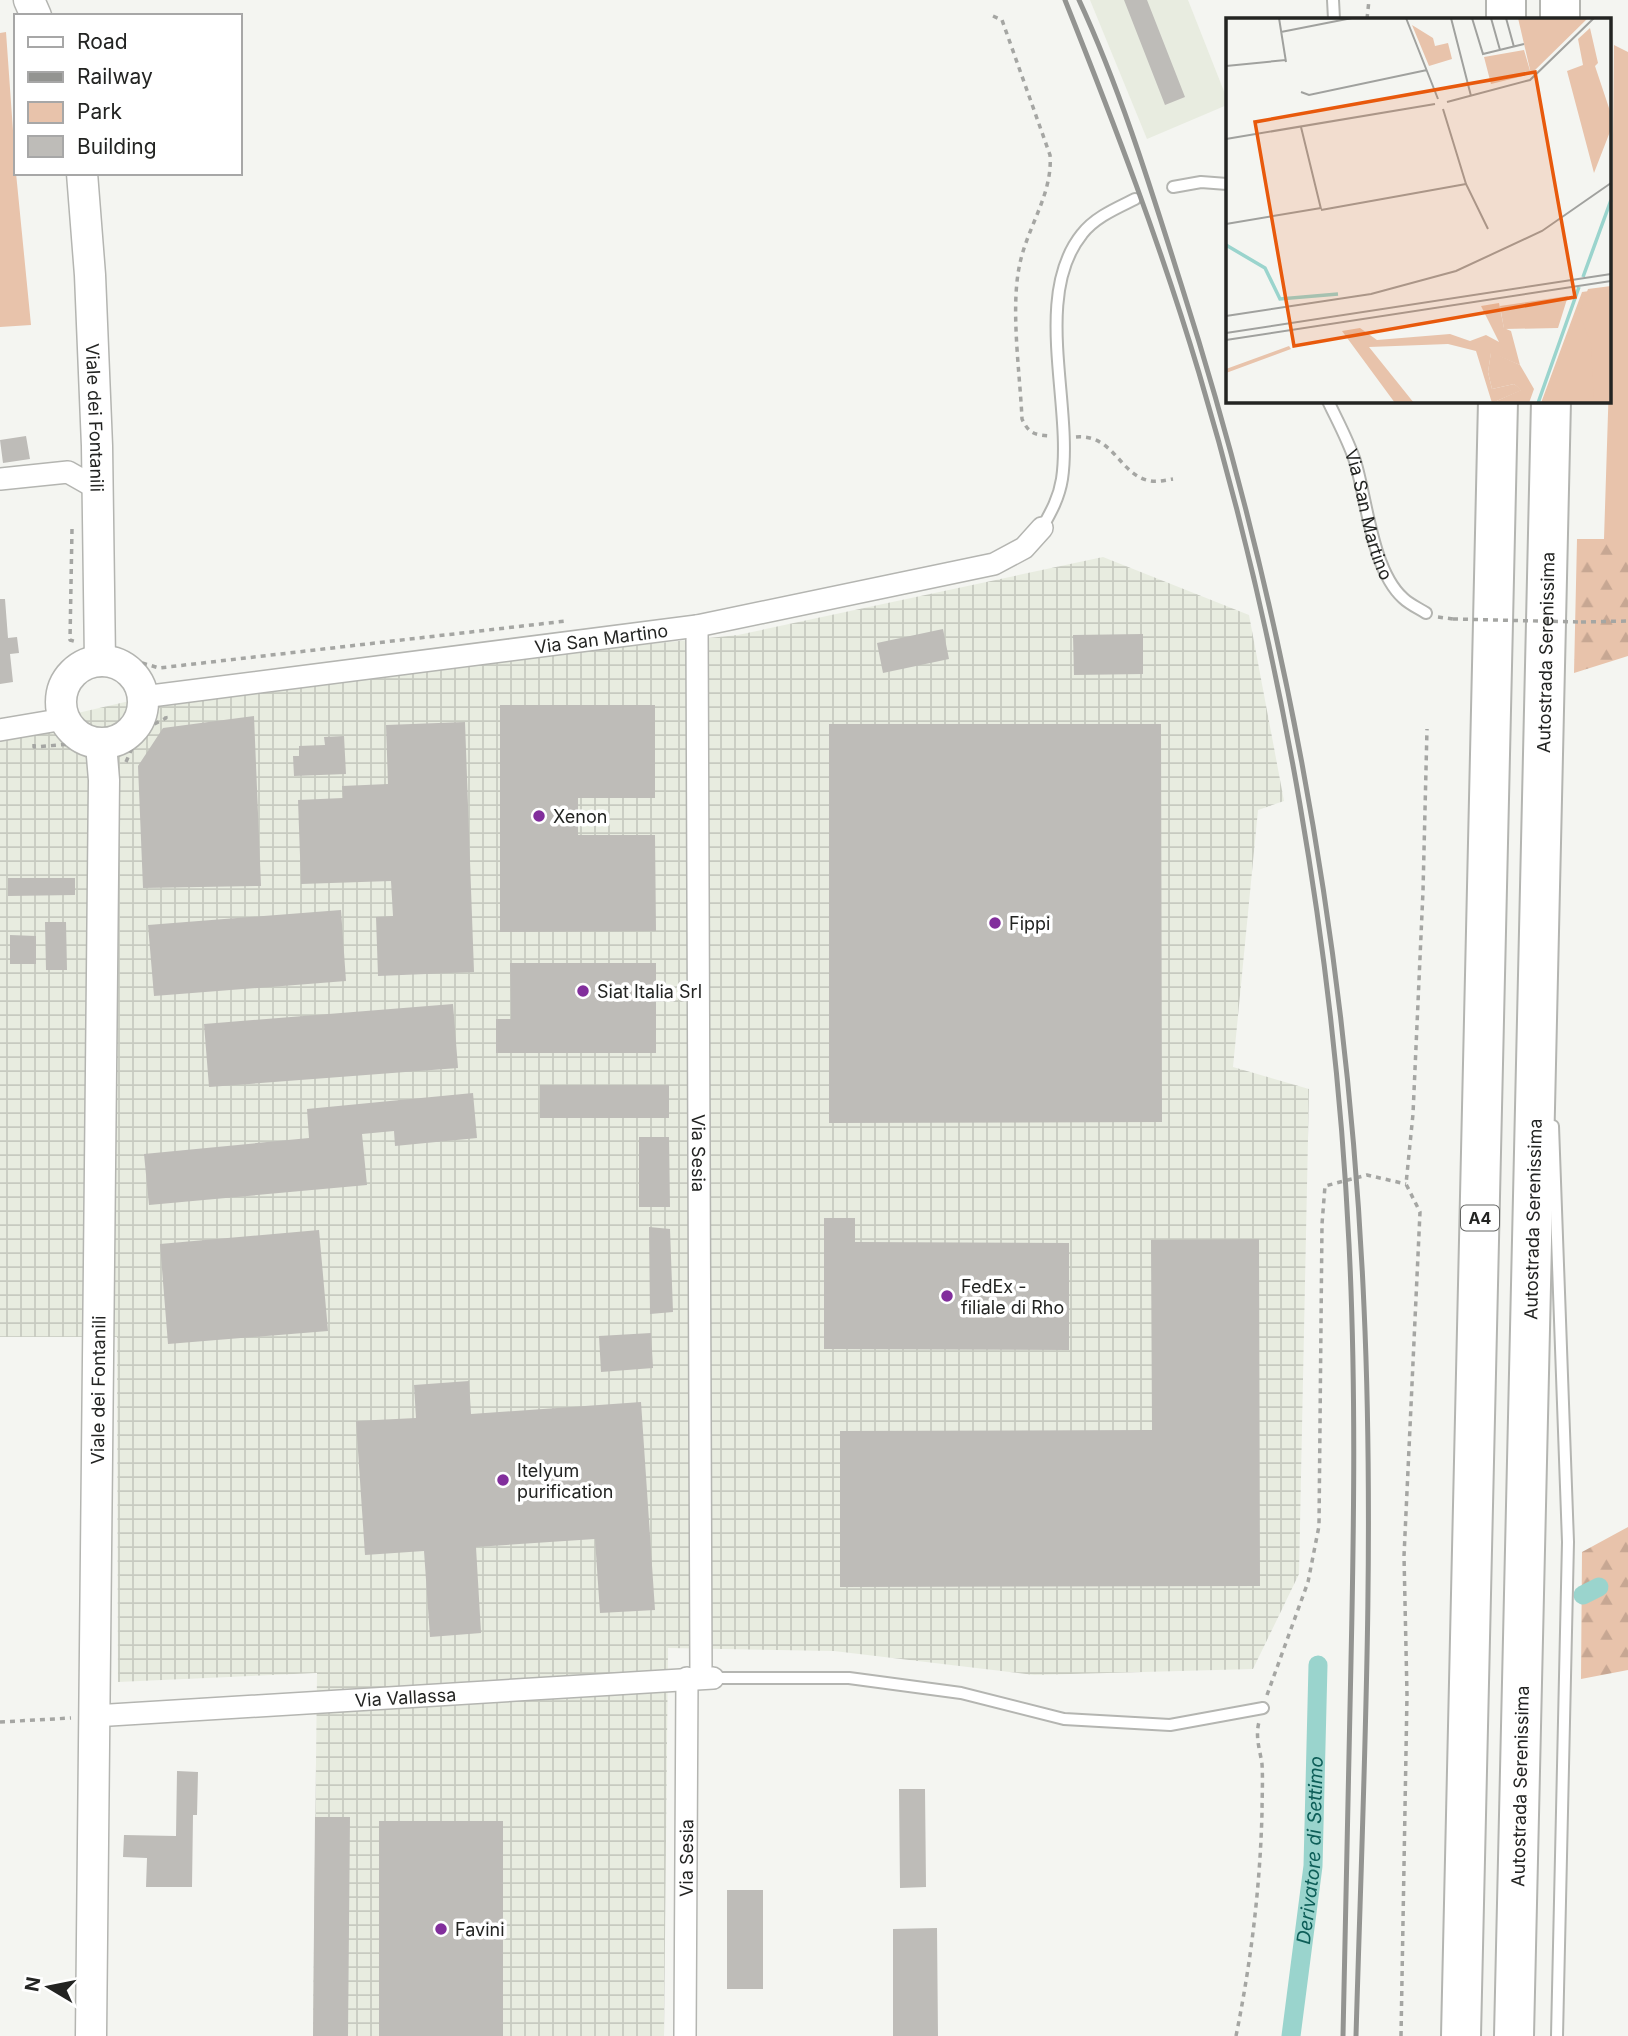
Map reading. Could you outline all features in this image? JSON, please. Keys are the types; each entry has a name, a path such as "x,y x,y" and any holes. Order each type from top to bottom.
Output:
{"highway":[{"path":"1506,0 1506,18"},
{"path":"1560,0 1560,18"},
{"name":"A4","path":"1461,2036 1498,402"},
{"name":"Autostrada Serenissima","path":"1514,2036 1550,402"}],"main road":[{"name":"Viale dei Fontanili","path":"82,175 90,275 98,489 89,652"},
{"path":"89,652 127,668 140,686 153,695 133,730 124,738 92,751 74,734 64,719 61,696 64,685 89,652"},
{"name":"Viale dei Fontanili","path":"91,2036 104,780 92,751"}],"street":[{"path":"68,472 96,446"},
{"path":"0,479 68,472 98,489"},
{"name":"Via San Martino","path":"153,695 697,626 994,564 1024,548 1042,528"},
{"name":"Via Sesia","path":"685,2036 701,1678 697,626"},
{"path":"0,730 64,719"},
{"name":"Via Vallassa","path":"94,1716 701,1678"}],"lane":[{"path":"1333,0 1334,18"},
{"path":"1173,187 1201,183 1226,184"},
{"path":"1042,528 1056,502 1064,456 1056,312 1060,281 1082,232 1109,211 1135,199"},
{"name":"Via San Martino","path":"1328,402 1354,459 1374,544 1384,570 1402,598 1426,613"},
{"path":"1540,905 1549,1052"},
{"path":"1552,1119 1568,1531 1557,2036"},
{"path":"701,1678 849,1678 961,1693 1063,1718 1170,1726 1263,1708"}],"path":[{"path":"1367,18 1369,0"},
{"path":"72,529 70,640 89,652"},
{"path":"1453,619 1628,621"},
{"path":"104,780 126,779 126,764 139,732 166,718 153,695 159,668 572,620"},
{"path":"33,725 34,747 71,744 92,751"},
{"path":"1401,2036 1407,1695 1404,1556 1420,1212 1406,1184 1413,1114 1419,988 1427,729"},
{"path":"1236,2036 1258,1901 1262,1765 1256,1731 1274,1671 1308,1582 1319,1526 1322,1224 1325,1186 1367,1175 1406,1184"},
{"path":"0,1722 94,1716"}],"shaded area":[{"path":"1090,0 1188,0 1226,96 1226,105 1147,139"},
{"path":"1103,557 1249,615 1284,801 1258,810 1233,1067 1309,1089 1299,1574 1253,1669 1034,1675 834,1651 668,1648 664,2036 313,2036 317,1673 118,1682 117,1337 0,1337 0,731 164,693 738,635"}],"green space":[{"path":"6,32 14,175 16,175 31,325 0,327 0,33"},
{"path":"1614,45 1628,52 1628,539 1604,539 1611,319"},
{"path":"1577,539 1628,539 1628,656 1574,673"},
{"path":"1628,1527 1628,1670 1581,1679 1582,1552"}],"building":[{"path":"1124,0 1147,0 1185,97 1165,105"},
{"path":"26,436 30,459 3,463 0,440"},
{"path":"0,599 5,599 8,638 17,637 19,653 10,654 13,682 0,684"},
{"path":"943,629 949,659 883,673 877,643"},
{"path":"1143,634 1143,674 1074,675 1073,635"},
{"name":"Xenon","path":"500,705 655,705 655,798 578,798 578,835 655,835 656,931 500,932"},
{"path":"254,716 261,886 143,888 138,766 163,728"},
{"path":"465,722 474,972 378,976 376,917 393,916 391,881 301,884 298,800 343,798 342,786 388,784 386,725"},
{"name":"Fippi","path":"829,724 1161,724 1162,1122 829,1123"},
{"path":"344,736 346,774 294,776 293,756 299,756 299,746 325,745 324,737"},
{"path":"8,878 75,878 75,895 8,896"},
{"path":"341,910 346,981 154,996 148,925"},
{"path":"45,922 66,922 67,970 46,970"},
{"path":"10,935 36,936 36,964 10,964"},
{"name":"Siat Italia Srl","path":"510,963 656,963 656,1053 496,1053 496,1019 511,1019"},
{"path":"453,1004 458,1068 209,1087 204,1024"},
{"path":"540,1085 669,1085 669,1118 540,1118"},
{"path":"473,1093 477,1138 395,1146 394,1131 362,1134 367,1185 149,1205 144,1154 309,1138 307,1109"},
{"path":"639,1137 669,1137 670,1207 639,1207"},
{"name":"FedEx - filiale di Rho","path":"824,1218 855,1218 855,1242 1069,1243 1069,1350 824,1349"},
{"path":"649,1227 670,1229 673,1312 650,1314"},
{"path":"319,1230 328,1331 168,1344 160,1244"},
{"path":"1259,1239 1260,1586 840,1587 840,1431 1152,1430 1151,1240"},
{"path":"651,1333 653,1368 601,1372 599,1336"},
{"name":"Itelyum purification","path":"469,1381 471,1414 641,1402 655,1610 600,1613 595,1539 476,1547 481,1633 430,1637 424,1551 365,1555 356,1421 416,1418 414,1385"},
{"path":"177,1771 198,1772 197,1815 193,1815 192,1887 146,1887 147,1858 123,1857 124,1835 176,1836"},
{"path":"899,1789 925,1789 926,1887 900,1888"},
{"path":"315,1817 350,1817 348,2036 313,2036"},
{"name":"Favini","path":"379,1821 503,1821 503,2036 379,2036"},
{"path":"727,1890 763,1890 763,1989 727,1989"},
{"path":"937,1928 938,2036 893,2036 893,1929"}],"waterway":[{"name":"Derivatore di Settimo","path":"1583,1595 1599,1587"},
{"name":"Derivatore di Settimo","path":"1291,2036 1313,1866 1318,1665"}],"railway":[{"path":"1065,0 1169,278 1229,478 1279,694 1317,914 1342,1135 1353,1348 1353,1557 1343,2036"},
{"path":"1079,0 1134,140 1219,409 1282,662 1307,790 1327,918 1344,1047 1356,1177 1367,1398 1367,1671 1356,2036"}],"place":[{"name":"Xenon","path":"539,816"},
{"name":"Fippi","path":"995,923"},
{"name":"Siat Italia Srl","path":"583,991"},
{"name":"FedEx - filiale di Rho","path":"947,1296"},
{"name":"Itelyum purification","path":"503,1480"},
{"name":"Favini","path":"441,1929"}]}
